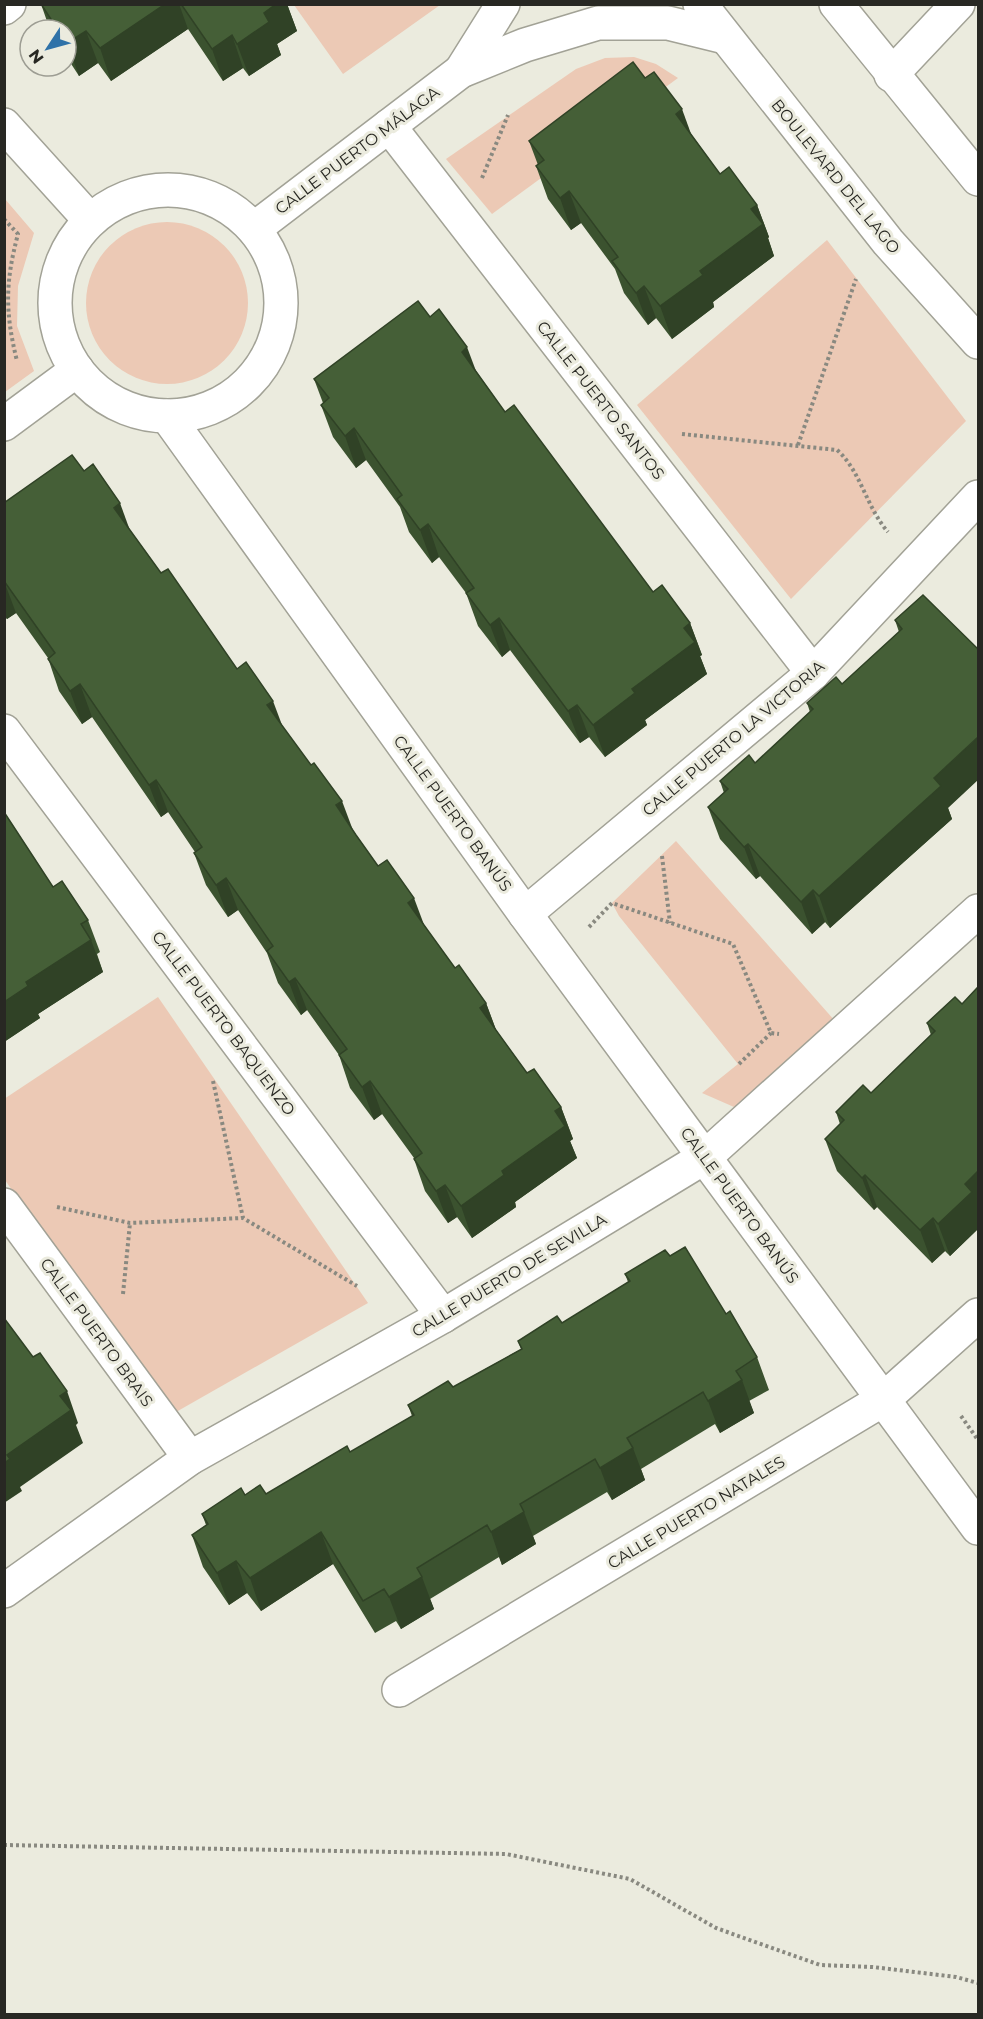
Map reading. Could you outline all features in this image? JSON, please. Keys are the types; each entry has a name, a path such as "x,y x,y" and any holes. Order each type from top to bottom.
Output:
{"street":[{"path":"4,8 9,4"},
{"name":"CALLE PUERTO MÁLAGA","path":"461,71 503,4"},
{"name":"BOULEVARD DEL LAGO","path":"700,4 888,242 978,342"},
{"path":"836,4 891,75 978,179"},
{"path":"891,75 958,4"},
{"name":"CALLE PUERTO MÁLAGA","path":"254,229 461,71 525,45 598,23 668,23 725,37"},
{"path":"4,125 89,219"},
{"name":"CALLE PUERTO SANTOS","path":"389,126 813,673"},
{"path":"159,189 198,192 233,210 254,229 278,272 282,308 275,344 257,375 230,400 197,414 167,416 125,409 94,389 70,362 56,326 55,287 66,250 89,219 122,198 159,189"},
{"path":"4,424 77,370"},
{"name":"CALLE PUERTO BANÚS","path":"167,416 525,914 978,1528"},
{"name":"CALLE PUERTO LA VICTORIA","path":"525,914 813,673 978,497"},
{"name":"CALLE PUERTO BAQUENZO","path":"4,731 443,1316"},
{"name":"CALLE PUERTO DE SEVILLA","path":"4,1591 190,1458 443,1316 705,1157 978,911"},
{"name":"CALLE PUERTO BRAIS","path":"4,1205 190,1458"},
{"name":"CALLE PUERTO NATALES","path":"399,1690 884,1399 978,1315"}],"path":[{"path":"464,223 508,115"},
{"path":"4,219 18,234 8,271 11,335 18,363"},
{"path":"798,446 856,279"},
{"path":"670,433 837,450 848,460 874,516 892,537"},
{"path":"662,856 670,923"},
{"path":"590,927 612,903 733,944 771,1033"},
{"path":"771,1033 782,1035"},
{"path":"739,1064 771,1033"},
{"path":"211,1073 243,1218"},
{"path":"51,1205 130,1223 243,1218 357,1286"},
{"path":"123,1295 130,1223"},
{"path":"961,1416 978,1440"},
{"path":"4,1845 506,1854 630,1879 716,1928 820,1965 956,1977 978,1983"}],"shaded area":[{"path":"294,5 440,5 343,74"},
{"path":"634,57 656,64 678,78 492,214 446,159 576,69 605,58"},
{"path":"5,199 34,233 18,286 17,326 34,371 5,392"},
{"path":"167,222 183,223 198,228 225,245 242,272 247,287 247,319 242,334 225,361 198,378 183,383 167,384 151,383 136,378 109,361 92,334 87,319 86,303 87,287 92,272 109,245 136,228 151,223"},
{"path":"827,240 966,421 791,599 637,405"},
{"path":"676,841 835,1021 752,1101 734,1107 702,1093 738,1064 619,916 612,903"},
{"path":"158,997 368,1303 169,1416 5,1180 4,1099"}],"building":[{"path":"41,4 165,4 100,48 86,31 78,36 78,18 50,18"},
{"path":"181,4 276,4 264,13 269,22 237,44 232,35 212,49"},
{"path":"633,62 645,78 654,72 682,109 676,114 720,174 729,167 757,205 751,209 763,224 700,271 703,275 660,306 644,286 636,293 612,261 618,257 569,191 560,198 536,166 544,160 529,141"},
{"path":"418,301 430,317 439,309 467,347 462,352 505,412 514,405 653,592 662,585 690,623 684,628 695,642 632,689 635,693 593,725 577,705 568,711 499,618 490,625 466,593 474,588 428,524 420,530 397,499 402,495 354,428 345,436 321,405 329,398 314,379"},
{"path":"72,455 84,471 93,464 120,503 114,508 161,573 168,569 237,669 246,662 273,701 267,705 311,765 314,763 342,801 336,805 356,835 378,866 387,860 414,898 408,903 455,968 459,965 486,1003 480,1008 527,1073 534,1069 561,1107 555,1111 565,1126 502,1171 504,1175 461,1206 445,1185 436,1191 414,1159 422,1153 370,1081 362,1087 339,1055 347,1049 295,978 289,982 267,951 273,946 226,878 216,885 194,853 202,847 156,780 149,785 80,684 70,691 48,659 55,653 4,581 4,503"},
{"path":"923,595 978,649 978,737 934,778 941,786 819,896 813,890 801,902 748,844 744,847 708,807 728,789 720,781 749,755 755,763 813,709 807,703 836,677 842,684 902,629 895,620"},
{"path":"4,812 53,887 62,881 88,920 81,924 91,940 26,982 28,986 4,1002"},
{"path":"978,987 978,1171 965,1184 972,1192 938,1224 933,1218 920,1230 865,1175 862,1178 825,1139 844,1120 836,1112 863,1085 871,1093 935,1031 927,1023 955,997 962,1004"},
{"path":"685,1247 726,1314 730,1311 757,1357 736,1371 742,1380 708,1401 703,1392 627,1438 633,1448 600,1468 595,1459 520,1504 524,1512 491,1532 487,1525 417,1568 422,1577 389,1597 384,1589 363,1601 321,1532 250,1578 236,1561 217,1573 192,1535 208,1524 202,1514 241,1488 245,1495 260,1485 266,1494 347,1446 350,1452 414,1415 408,1405 448,1381 453,1387 522,1349 518,1341 557,1316 562,1323 630,1281 625,1274 665,1250 670,1256"},
{"path":"4,1318 33,1357 40,1353 67,1391 60,1396 71,1410 7,1455 10,1459 4,1463"}]}
